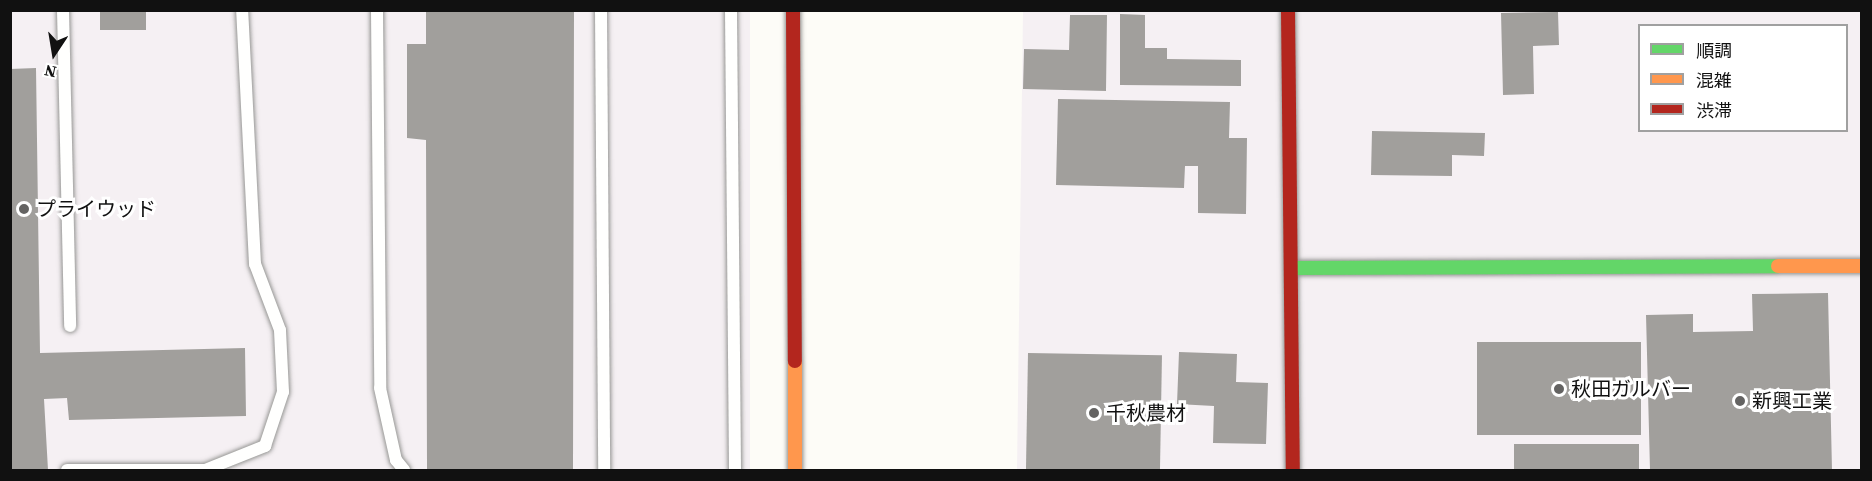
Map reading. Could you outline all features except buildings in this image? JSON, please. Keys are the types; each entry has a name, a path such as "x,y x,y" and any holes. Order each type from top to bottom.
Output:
{"street":[{"path":"793,10 795,471"},
{"path":"1288,10 1293,471"},
{"path":"1292,268 1862,266"}],"lane":[{"path":"63,10 70,326"},
{"path":"68,470 205,470 265,446 283,392 280,330 255,264 242,10"},
{"path":"377,10 380,388 396,460 404,471"},
{"path":"601,10 604,471"},
{"path":"731,10 735,471"}],"shaded area":[{"path":"10,11 750,11 750,470 10,470"},
{"path":"1023,11 1861,11 1861,470 1017,470"}],"traffic: fast":[{"path":"1292,268 1778,266"}],"traffic: slow":[{"path":"1778,266 1862,266"},
{"path":"795,361 795,470"}],"traffic: jam":[{"path":"793,10 795,361"},
{"path":"1288,10 1293,470"}],"place":[{"name":"プライウッド","path":"24,209"},
{"name":"秋田ガルバー","path":"1559,389"},
{"name":"新興工業","path":"1740,401"},
{"name":"千秋農材","path":"1094,413"}]}
